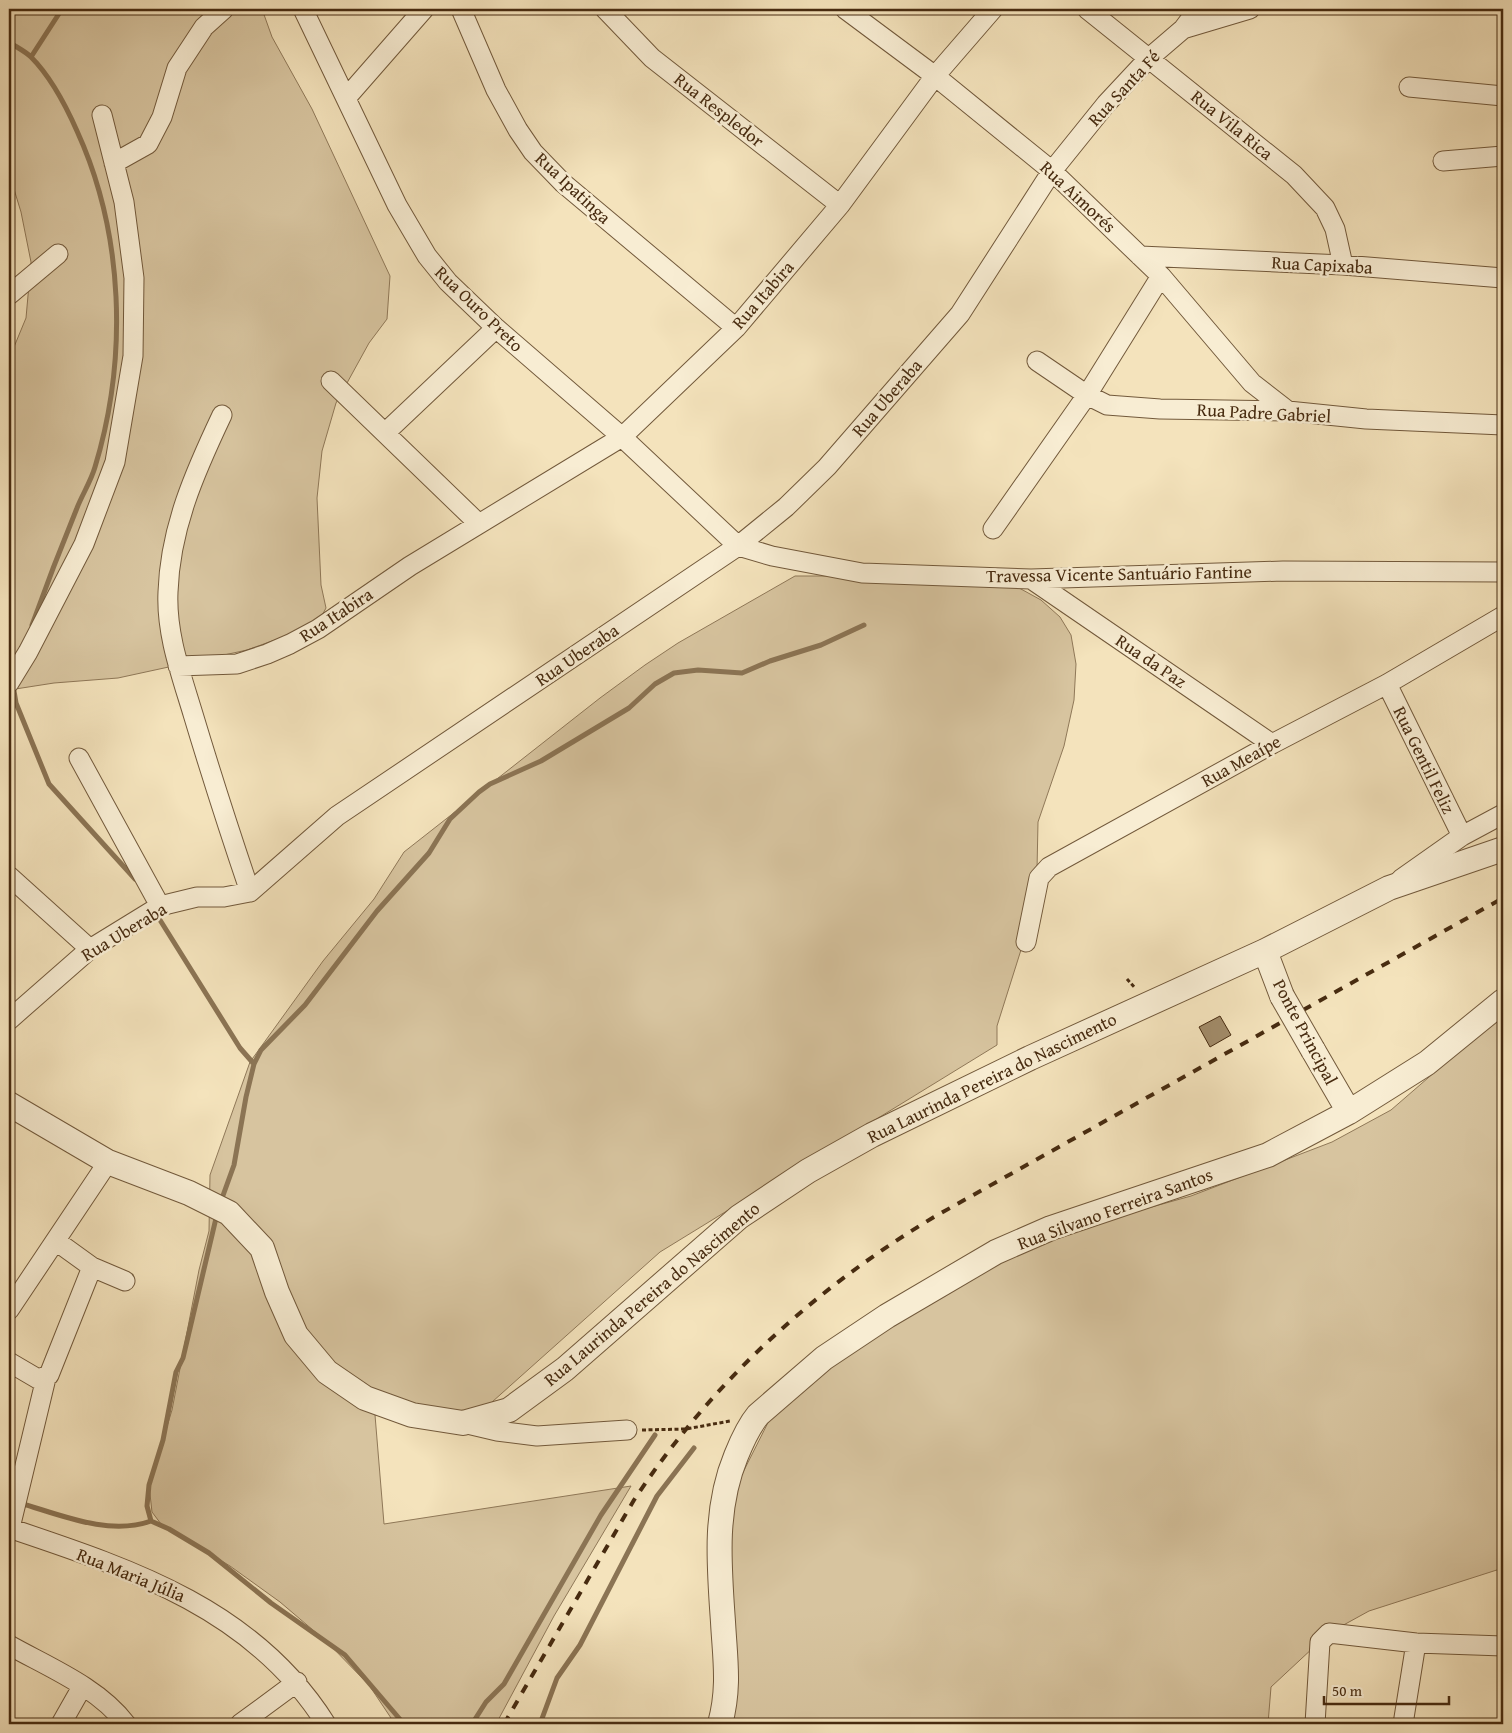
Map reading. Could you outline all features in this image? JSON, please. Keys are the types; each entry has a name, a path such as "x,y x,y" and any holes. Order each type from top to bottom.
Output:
{"street":[{"path":"114,163 148,144 162,117 177,68 204,27 224,9"},
{"name":"Rua Ouro Preto","path":"303,9 347,97 397,205 427,256 448,282 496,328 622,437 738,546"},
{"path":"347,97 424,9"},
{"name":"Rua Ipatinga","path":"461,9 496,90 518,130 533,152 564,183 736,328"},
{"name":"Rua Respledor","path":"604,9 652,58 840,205"},
{"name":"Rua Aimorés","path":"845,9 935,76 1052,171 1160,276 1252,383 1288,411"},
{"name":"Rua Itabira","path":"178,666 237,664 290,644 318,629 410,566 622,437 736,328 840,205 935,76 993,9"},
{"name":"Rua Vila Rica","path":"1087,9 1294,175 1325,208 1335,229 1343,265"},
{"name":"Rua Santa Fé","path":"1052,171 1106,104 1148,59 1183,28 1198,9"},
{"path":"1183,28 1250,9"},
{"path":"1409,87 1503,96"},
{"path":"9,683 28,652 84,544 115,462 133,356 134,278 124,202 102,115"},
{"path":"1443,162 1503,156"},
{"name":"Rua Uberaba","path":"9,1020 90,949 160,906 197,897 224,898 250,892 337,816 738,546 786,507 827,467 960,314 1052,171"},
{"path":"9,295 58,254"},
{"name":"Rua Capixaba","path":"1140,256 1343,265 1503,278"},
{"path":"993,529 1087,395 1160,276"},
{"path":"385,433 496,328"},
{"name":"Rua Padre Gabriel","path":"1037,361 1087,395 1107,405 1130,408 1288,411 1366,419 1503,425"},
{"path":"331,381 479,524"},
{"path":"222,415 199,464 180,515 171,555 168,593 169,627 178,666 250,892"},
{"name":"Travessa Vicente Santuário Fantine","path":"738,546 772,556 862,574 1031,579 1283,571 1503,572"},
{"name":"Rua da Paz","path":"1031,579 1272,744"},
{"name":"Rua Meaípe","path":"1026,942 1039,878 1049,867 1272,744 1387,684 1503,616"},
{"name":"Rua Gentil Feliz","path":"1387,684 1462,836"},
{"path":"80,758 160,906"},
{"path":"1389,888 1462,836 1503,814"},
{"name":"Rua Laurinda Pereira do Nascimento","path":"9,1104 108,1162 189,1193 229,1213 262,1248 277,1292 296,1335 328,1372 365,1398 412,1415 464,1423 509,1410 565,1369 739,1217 808,1171 872,1135 1030,1058 1265,951 1389,888 1503,849"},
{"path":"9,876 90,949"},
{"name":"Ponte Principal","path":"1265,951 1282,996 1349,1112"},
{"name":"Rua Silvano Ferreira Santos","path":"720,1724 727,1700 728,1668 719,1566 720,1510 728,1476 750,1426 758,1415 824,1358 886,1316 996,1252 1051,1228 1268,1155 1349,1112 1427,1063 1503,1001"},
{"path":"9,1310 108,1162"},
{"path":"56,1241 92,1267 125,1281"},
{"path":"9,1528 46,1378 92,1267"},
{"path":"9,1362 38,1379 46,1378"},
{"path":"464,1423 497,1431 537,1436 627,1430"},
{"name":"Rua Maria Júlia","path":"9,1528 177,1592 220,1618 260,1646 297,1682 326,1724"},
{"path":"1315,1724 1320,1642 1329,1633 1416,1643 1503,1646"},
{"path":"1403,1724 1416,1643"},
{"path":"9,1645 82,1687 119,1714 126,1724"},
{"path":"9,1660 31,1657"},
{"path":"240,1724 297,1682"},
{"path":"61,1724 82,1687"}],"path":[{"path":"627,1430 686,1429 758,1415"}],"shaded area":[{"path":"9,9 262,9 272,37 312,109 390,276 387,319 369,343 336,403 322,451 317,498 321,585 326,608 320,619 300,631 247,650 118,678 54,683 9,690 9,359 26,318 31,262 21,212 9,173 11,76"},
{"path":"795,576 847,576 1010,583 1041,600 1060,617 1071,635 1076,664 1074,700 1064,746 1038,822 1037,870 1026,934 997,1026 997,1045 660,1252 473,1419 437,1423 375,1415 384,1524 631,1486 554,1616 496,1724 395,1724 369,1685 327,1642 280,1602 230,1566 161,1524 152,1512 149,1485 172,1410 199,1270 209,1231 210,1175 250,1062 323,961 374,899 404,852 600,698 645,665 678,643"},
{"path":"1503,1013 1503,1568 1369,1611 1329,1633 1271,1687 1268,1724 727,1724 728,1502 791,1377 1033,1240 1191,1196 1332,1142 1391,1110"}],"building":[{"path":"1220,1016 1231,1035 1210,1047 1199,1027"}],"waterway":[{"path":"31,57 62,9"},
{"path":"9,42 29,55 45,73 63,102 77,131 93,171 104,212 112,254 116,297 113,383 106,425 93,472 71,523 32,625"},
{"path":"221,1201 234,1165 246,1097 254,1064 261,1050 305,1005 377,911 429,853 450,819 479,792 490,784 541,761 629,708 655,684 674,673 698,670 742,673 770,661 821,645 864,625"},
{"path":"13,685 16,703 49,784 135,879"},
{"path":"155,912 240,1048 254,1064"},
{"path":"151,1521 147,1506 149,1485 163,1440 176,1372 183,1358 217,1214"},
{"path":"472,1724 486,1702 504,1684 601,1515 655,1435"},
{"path":"540,1724 557,1678 580,1645 657,1496 694,1448"},
{"path":"20,1503 68,1518 102,1525 135,1525 151,1521 169,1529 209,1553 271,1603 345,1655 404,1724"}],"railway":[{"path":"504,1724 634,1500 664,1457 697,1416 732,1378 768,1341 807,1307 847,1275 934,1217 1503,898"}]}
